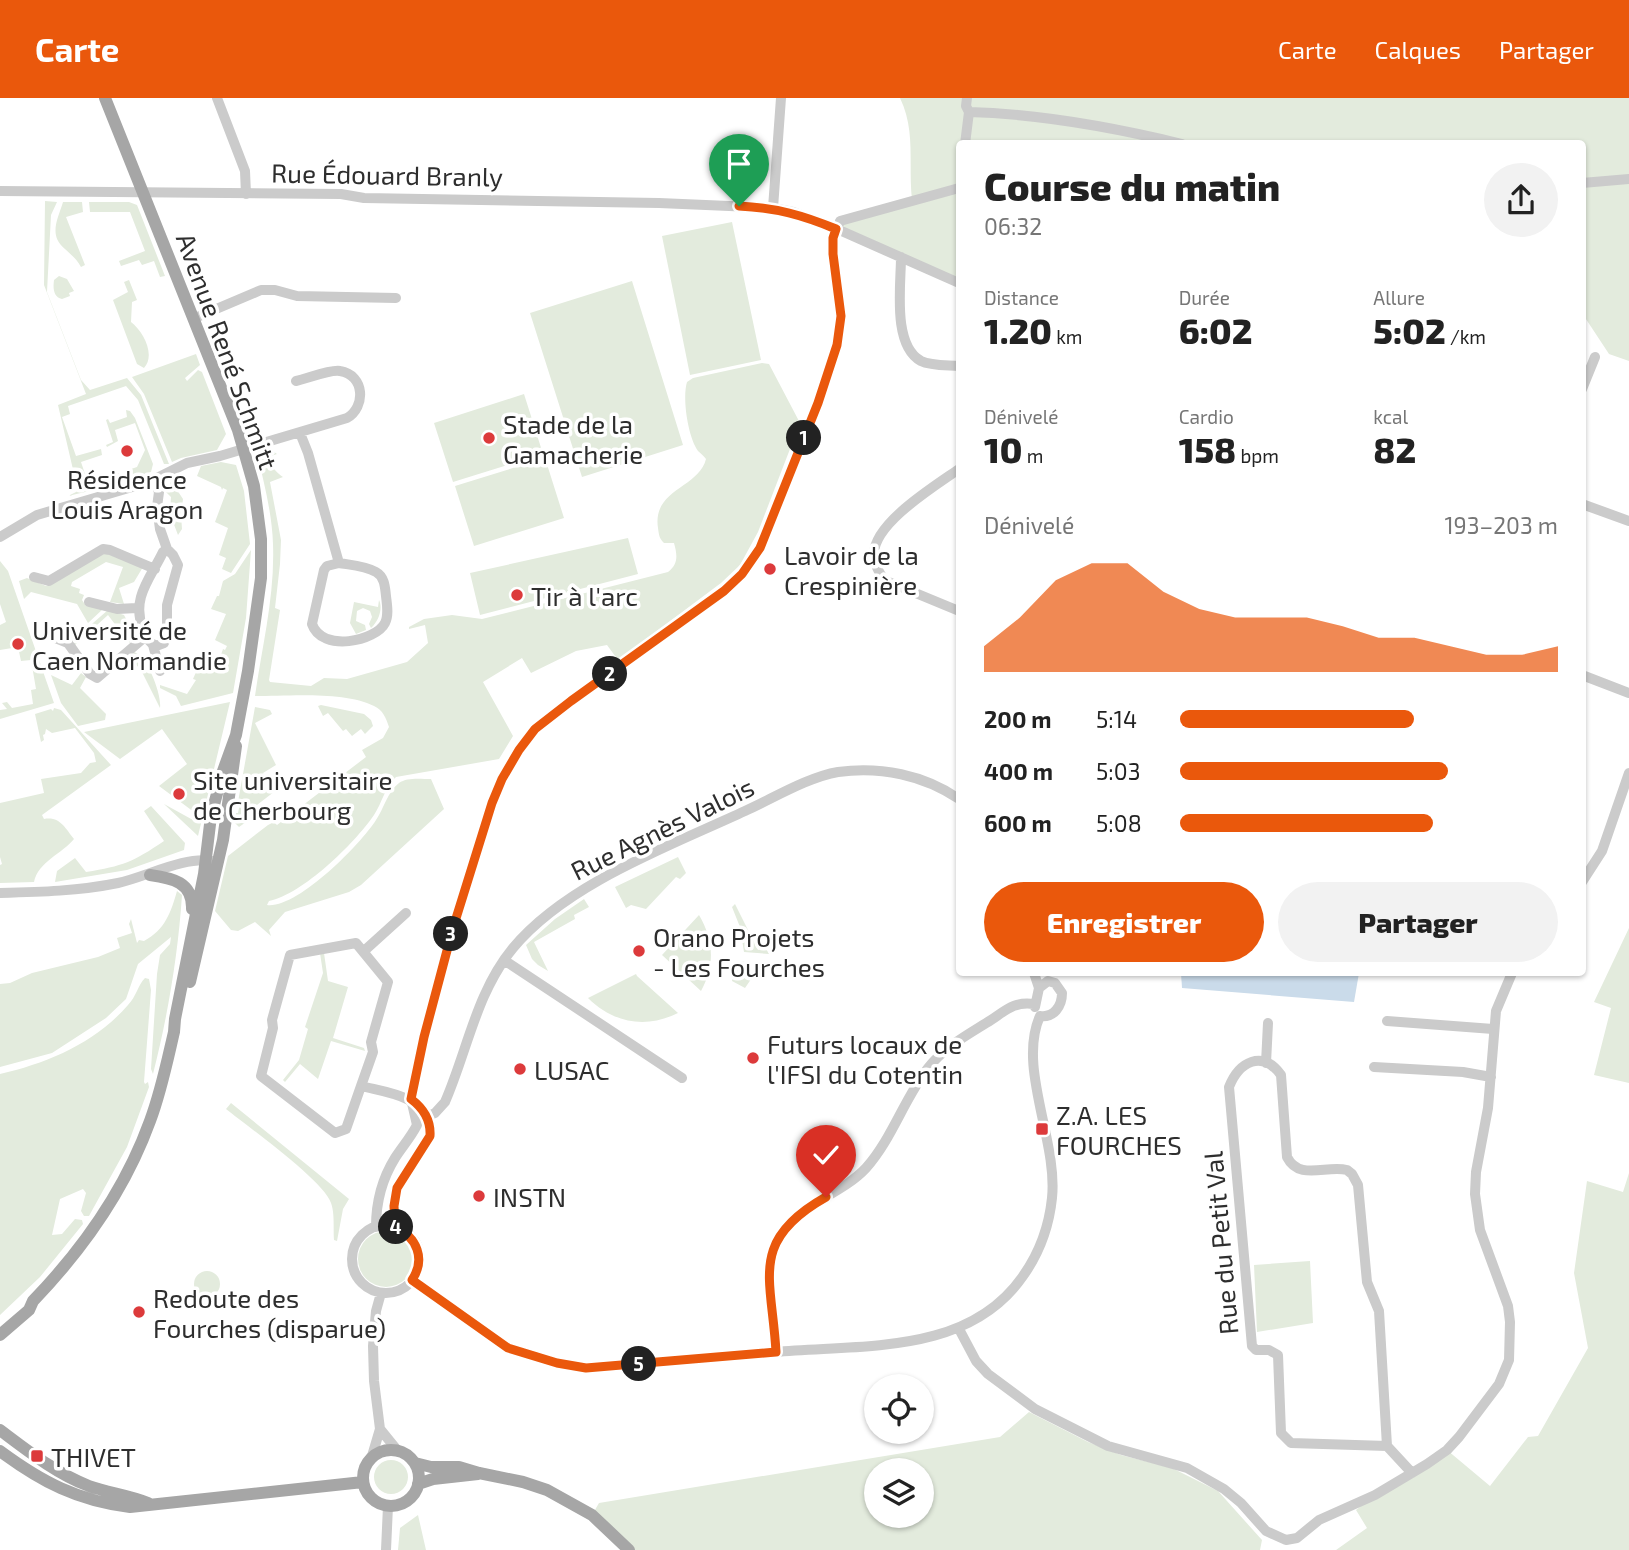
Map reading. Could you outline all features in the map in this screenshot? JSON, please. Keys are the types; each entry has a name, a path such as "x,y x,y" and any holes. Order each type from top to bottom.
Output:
{"main road":[{"name":"Avenue René Schmitt","path":"105,98 195,318 244,448 258,514 261,560 257,617 236,735 234,773 191,937 174,1032"},
{"name":"Avenue René Schmitt","path":"0,1335 29,1311 33,1301 81,1247 122,1184 151,1119 174,1032 184,1009 212,860"},
{"path":"150,874 173,878 187,888 193,904 191,937"},
{"name":"Avenue René Schmitt","path":"0,1326 24,1305 33,1301"},
{"path":"0,1430 72,1479 103,1491 135,1497 148,1503"},
{"path":"384,1450 397,1450 407,1454 415,1463 419,1473 418,1484 407,1501 388,1506 372,1499 363,1482 364,1468 372,1456 384,1450"},
{"path":"0,1451 39,1479 75,1495 130,1507 363,1482"},
{"path":"415,1463 458,1467 478,1474 523,1482 571,1502 602,1522 629,1550"},
{"path":"418,1484 446,1477 478,1474"}],"street":[{"path":"217,98 245,171 246,194"},
{"path":"773,208 781,98"},
{"path":"966,140 969,112 967,98"},
{"path":"969,112 1089,124 1163,140"},
{"path":"1586,183 1629,179"},
{"path":"411,1099 442,965 492,803 507,770 535,729 724,591 742,574 760,548 818,403 837,345 841,316 833,238 842,219 956,189"},
{"name":"Rue Édouard Branly","path":"0,191 341,194 363,198 659,203 773,208 793,212 836,229 956,282"},
{"path":"901,257 904,342 911,354 923,362 956,366"},
{"path":"195,318 261,290 275,290 297,296 396,298"},
{"path":"1586,380 1595,357"},
{"path":"0,537 37,515 154,480 181,465 300,433 350,416 358,408 361,396 356,382 340,371 296,381"},
{"path":"300,433 340,563"},
{"path":"956,472 897,516 880,535 875,544 874,556 884,580 956,610"},
{"path":"149,641 161,645 166,638 167,605 177,567 175,558 167,549 158,522 159,492 154,480"},
{"path":"1586,505 1629,521"},
{"path":"34,578 49,581 103,549 155,569"},
{"path":"160,671 137,608 163,552 167,549"},
{"path":"340,563 372,570 380,576 386,592 387,615 384,626 376,633 348,641 332,642 318,635 312,624 324,570 327,566 340,563"},
{"path":"89,602 117,609 137,608"},
{"path":"48,635 68,643 90,674 97,678 149,641"},
{"path":"1586,677 1629,693"},
{"name":"Rue Agnès Valois","path":"376,1227 383,1181 395,1157 422,1119 441,1108 445,1102 479,1004 504,960 529,930 592,885 658,850 826,775 869,770 898,773 933,784 956,797"},
{"path":"1586,877 1602,852 1629,773"},
{"path":"0,893 79,890 150,874 193,860 212,860"},
{"path":"364,951 406,913"},
{"path":"356,943 388,985 371,1042 373,1052 361,1086 346,1129 335,1133 260,1074 290,955 356,943"},
{"path":"504,960 682,1078"},
{"path":"1035,976 1039,988"},
{"path":"959,1329 976,1361 988,1374 1035,1409 1108,1446 1187,1468 1224,1489 1275,1537 1286,1540 1297,1538 1319,1520 1375,1495 1412,1473 1447,1450 1459,1437 1499,1384 1509,1360 1508,1306 1480,1230 1475,1194 1476,1172 1488,1108 1493,1029 1496,1011 1511,976"},
{"path":"1057,978 1062,993 1060,1005 1052,1014 1040,1016 1035,1011 1034,1004 1039,988 1057,978"},
{"path":"776,1352 774,1317 769,1296 769,1268 773,1249 785,1228 803,1210 843,1187 866,1168 928,1069 944,1051 1015,1004 1034,1004"},
{"path":"412,1280 508,1348 557,1363 586,1368 897,1343 959,1329 990,1312 1019,1282 1044,1238 1051,1213 1053,1187 1049,1149 1033,1050 1034,1028 1040,1016"},
{"path":"1387,1021 1493,1029"},
{"path":"1268,1023 1266,1063 1277,1070 1282,1082 1287,1157 1290,1163 1304,1171 1347,1170 1358,1185 1367,1282 1379,1311 1387,1446 1412,1473"},
{"name":"Rue du Petit Val","path":"1266,1063 1255,1061 1244,1065 1229,1087 1252,1346 1256,1350 1269,1350 1278,1355 1281,1433 1291,1443 1387,1446"},
{"path":"1374,1067 1463,1072 1491,1077"},
{"path":"361,1086 411,1099 418,1104 422,1119 430,1126 426,1145 397,1188 395,1227"},
{"path":"395,1227 405,1231 418,1248 419,1267 404,1288 393,1293 381,1293 363,1285 353,1269 352,1259 356,1242 368,1230 395,1227"},
{"path":"372,1456 380,1429 373,1356 376,1311 381,1293"},
{"path":"380,1429 397,1450"},
{"path":"386,1550 388,1506"}],"shaded area":[{"path":"900,98 1629,98 1629,361 1609,354 1586,319 1586,140 956,140 956,282 837,229 840,221 912,200 910,135"},
{"path":"45,201 57,202 51,215 47,292 81,380 90,390 127,378 141,395 169,464 164,464 138,400 126,386 68,406 70,414 62,417 76,456 101,449 102,455 81,462 88,483 119,473 120,476 108,479 102,488 68,496 78,491 58,405 86,394 44,285"},
{"path":"63,202 82,202 83,212 66,217 85,265 81,267 57,238 57,221"},
{"path":"89,202 129,202 137,205 165,276 160,277 154,261 142,265 139,260 121,266 119,261 145,251 130,212 90,212"},
{"path":"732,222 761,360 690,375 662,236"},
{"path":"59,276 67,279 74,291 62,299 55,294 54,289 54,280"},
{"path":"129,280 137,300 132,302 131,322 144,337 148,350 149,357 144,368 137,364 113,300 128,292 124,282"},
{"path":"632,281 683,445 582,477 530,313"},
{"path":"196,354 200,365 185,378 187,381 198,370 202,372 226,434 217,450 172,462 144,394 132,377"},
{"path":"762,363 769,364 800,423 758,532 740,565 721,583 618,660 607,645 576,651 531,673 522,658 483,682 513,736 499,759 396,777 374,815 341,853 297,889 269,901 267,905 280,904 294,897 327,873 368,831 395,786 402,781 431,779 444,809 361,885 349,892 285,912 269,930 271,936 255,922 238,931 231,930 215,911 228,856 268,825 274,822 277,825 366,757 362,750 383,738 389,727 380,710 362,701 316,695 255,696 270,602 273,563 271,521 258,449 267,447 277,454 271,456 273,466 283,477 270,482 281,540 275,608 280,610 269,680 311,686 324,678 347,679 407,662 428,643 425,625 409,629 424,619 452,615 482,619 668,572 676,562 676,551 674,543 664,543 660,538 658,515 669,497 702,469 706,459 694,445 689,427 685,398 687,382 693,378"},
{"name":"Stade de la Gamacherie","path":"524,394 543,454 453,482 434,423"},
{"path":"126,410 135,418 153,464 151,472 126,481 125,471 137,467 145,450 135,423 115,430 118,441 107,447 106,445 113,442 106,420 110,423 127,417"},
{"path":"545,458 564,518 474,546 455,486"},
{"path":"221,462 236,465 244,491 250,544 231,573 222,569 226,558 219,555 228,528 215,522 227,490 222,490 221,487 197,476 201,466"},
{"path":"173,479 178,483 175,487 183,499 182,529 178,535 170,514 171,497 165,491"},
{"name":"Tir à l'arc","path":"628,538 638,574 480,615 470,573"},
{"path":"251,550 246,618 233,693 181,706 176,696 160,688 160,685 187,694 196,680 193,679 200,663 216,669 223,649 227,646 215,640 226,614 211,609 219,596 223,581 235,574"},
{"path":"105,553 143,567 134,582 119,588 124,604 110,602 123,567 106,562 72,582 71,586 80,589 79,593 84,595 82,600 86,606 103,609 88,623 77,604 31,592 24,599 19,581 27,578 46,586"},
{"path":"0,561 8,571 54,703 0,719 0,710 7,709 2,703 7,702 12,708 33,704 31,690 36,689 31,660 21,661 18,647 0,650 0,625 6,622 0,604"},
{"path":"379,600 380,614 371,628 370,611 363,608 357,611 356,621 365,625 366,630 356,634 350,623 354,602 378,607"},
{"path":"108,610 124,615 135,636 129,643 108,615 75,645 71,642"},
{"path":"134,652 144,660 153,676 160,708 141,670 129,657"},
{"path":"81,673 86,677 80,688 106,714 105,720 78,726 61,703 51,675 72,685"},
{"path":"230,702 198,836 164,804 193,820 198,815 159,786 187,764 162,729 120,759 84,732"},
{"path":"318,706 364,714 373,726 365,734 361,729 352,736 346,729 343,731 328,713 323,716"},
{"path":"255,707 270,710 272,714 255,723 276,765 263,773 268,784 279,779 283,785 245,814 249,820 239,827 235,823 236,813 240,803 238,802"},
{"path":"54,708 61,710 111,765 42,815 44,819 58,821 74,839 40,869 34,882 0,883 0,803 44,793 41,779 81,773 90,763 96,762 94,753 75,728 52,733 46,729 41,742 35,714 51,709 53,711"},
{"path":"151,806 185,843 184,850 127,870 55,882 57,871 75,858 86,872 99,870 127,862 164,841 144,811"},
{"path":"678,857 686,873 680,879 676,877 646,909 631,905 626,908 615,887"},
{"path":"177,891 182,895 175,962 153,1074 151,1069 157,974 160,955 170,944 171,937 138,964 126,999 106,1018 52,1053 0,1067 0,984 10,983 32,973 98,957 120,948 117,938 132,933 129,924 131,919 137,943 139,940 144,941 162,926"},
{"path":"584,899 589,907 574,915 575,919 534,942 548,971 532,959 526,945 555,919"},
{"path":"735,904 758,950 765,947 769,954 744,952 740,927 732,907"},
{"path":"699,915 708,934 711,953 709,972 701,991 662,955"},
{"path":"1629,928 1629,1083 1594,1075 1611,1008 1594,1002"},
{"path":"320,953 324,953 328,981 348,987 333,1038 364,1048 365,1051 331,1041 318,1079 300,1064 285,1082 283,1080 299,1060 308,1029 305,1027 323,973"},
{"path":"735,961 771,964 767,970 760,966 745,988 732,981"},
{"path":"636,974 678,1013 654,1021 630,1021 608,1013 588,998"},
{"path":"145,978 149,979 151,990 144,1082 148,1082 149,1087 127,1147 89,1216 84,1216 81,1211 86,1193 83,1189 60,1199 52,1235 62,1234 75,1219 82,1220 83,1224 40,1277 0,1315 0,1074 36,1064 86,1041 128,1005"},
{"path":"231,1103 349,1199 343,1209 337,1241 334,1240 331,1203 325,1193 315,1181 267,1140 226,1109"},
{"path":"1629,1173 1629,1550 1336,1550 1367,1528 1356,1510 1447,1450 1490,1486 1528,1437 1538,1436 1588,1348 1574,1273 1587,1181 1623,1192"},
{"path":"386,1231 397,1233 406,1239 412,1248 412,1270 406,1279 397,1285 386,1287 375,1285 366,1279 360,1270 358,1259 360,1248 366,1239 375,1233"},
{"path":"1310,1261 1313,1323 1257,1332 1254,1265"},
{"path":"207,1271 216,1275 220,1284 216,1293 207,1297 198,1293 194,1284 198,1275"},
{"path":"1029,1412 1088,1442 1121,1455 1172,1468 1218,1491 1262,1540 1260,1550 629,1550 592,1515 599,1503 864,1459 864,1528 934,1528 934,1458 872,1458 1000,1437"},
{"path":"391,1460 403,1465 408,1477 403,1489 391,1494 379,1489 374,1477 379,1465"},
{"path":"418,1515 426,1550 398,1550 400,1528"}],"water":[{"path":"1181,976 1358,976 1354,1002 1182,988"}],"place":[{"name":"Stade de la Gamacherie","path":"489,438"},
{"name":"Résidence Louis Aragon","path":"127,451"},
{"name":"Lavoir de la Crespinière","path":"770,569"},
{"name":"Tir à l'arc","path":"517,595"},
{"name":"Université de Caen Normandie","path":"18,644"},
{"name":"Site universitaire de Cherbourg","path":"179,794"},
{"name":"Orano Projets - Les Fourches","path":"639,951"},
{"name":"Futurs locaux de l'IFSI du Cotentin","path":"753,1058"},
{"name":"LUSAC","path":"520,1069"},
{"name":"Z.A. LES FOURCHES","path":"1042,1129"},
{"name":"INSTN","path":"479,1196"},
{"name":"Redoute des Fourches (disparue)","path":"139,1312"},
{"name":"THIVET","path":"37,1456"}],"route":[{"path":"739,206 793,212 836,229 833,254 841,316 837,345 818,403 760,548 747,568 724,591 535,729 502,779 492,803 442,965 411,1091 411,1099 427,1117 430,1136 397,1188 395,1227 405,1231 418,1248 419,1267 412,1280 508,1348 529,1356 586,1368 666,1363 776,1352 768,1283 773,1249 795,1217 826,1197"}]}
